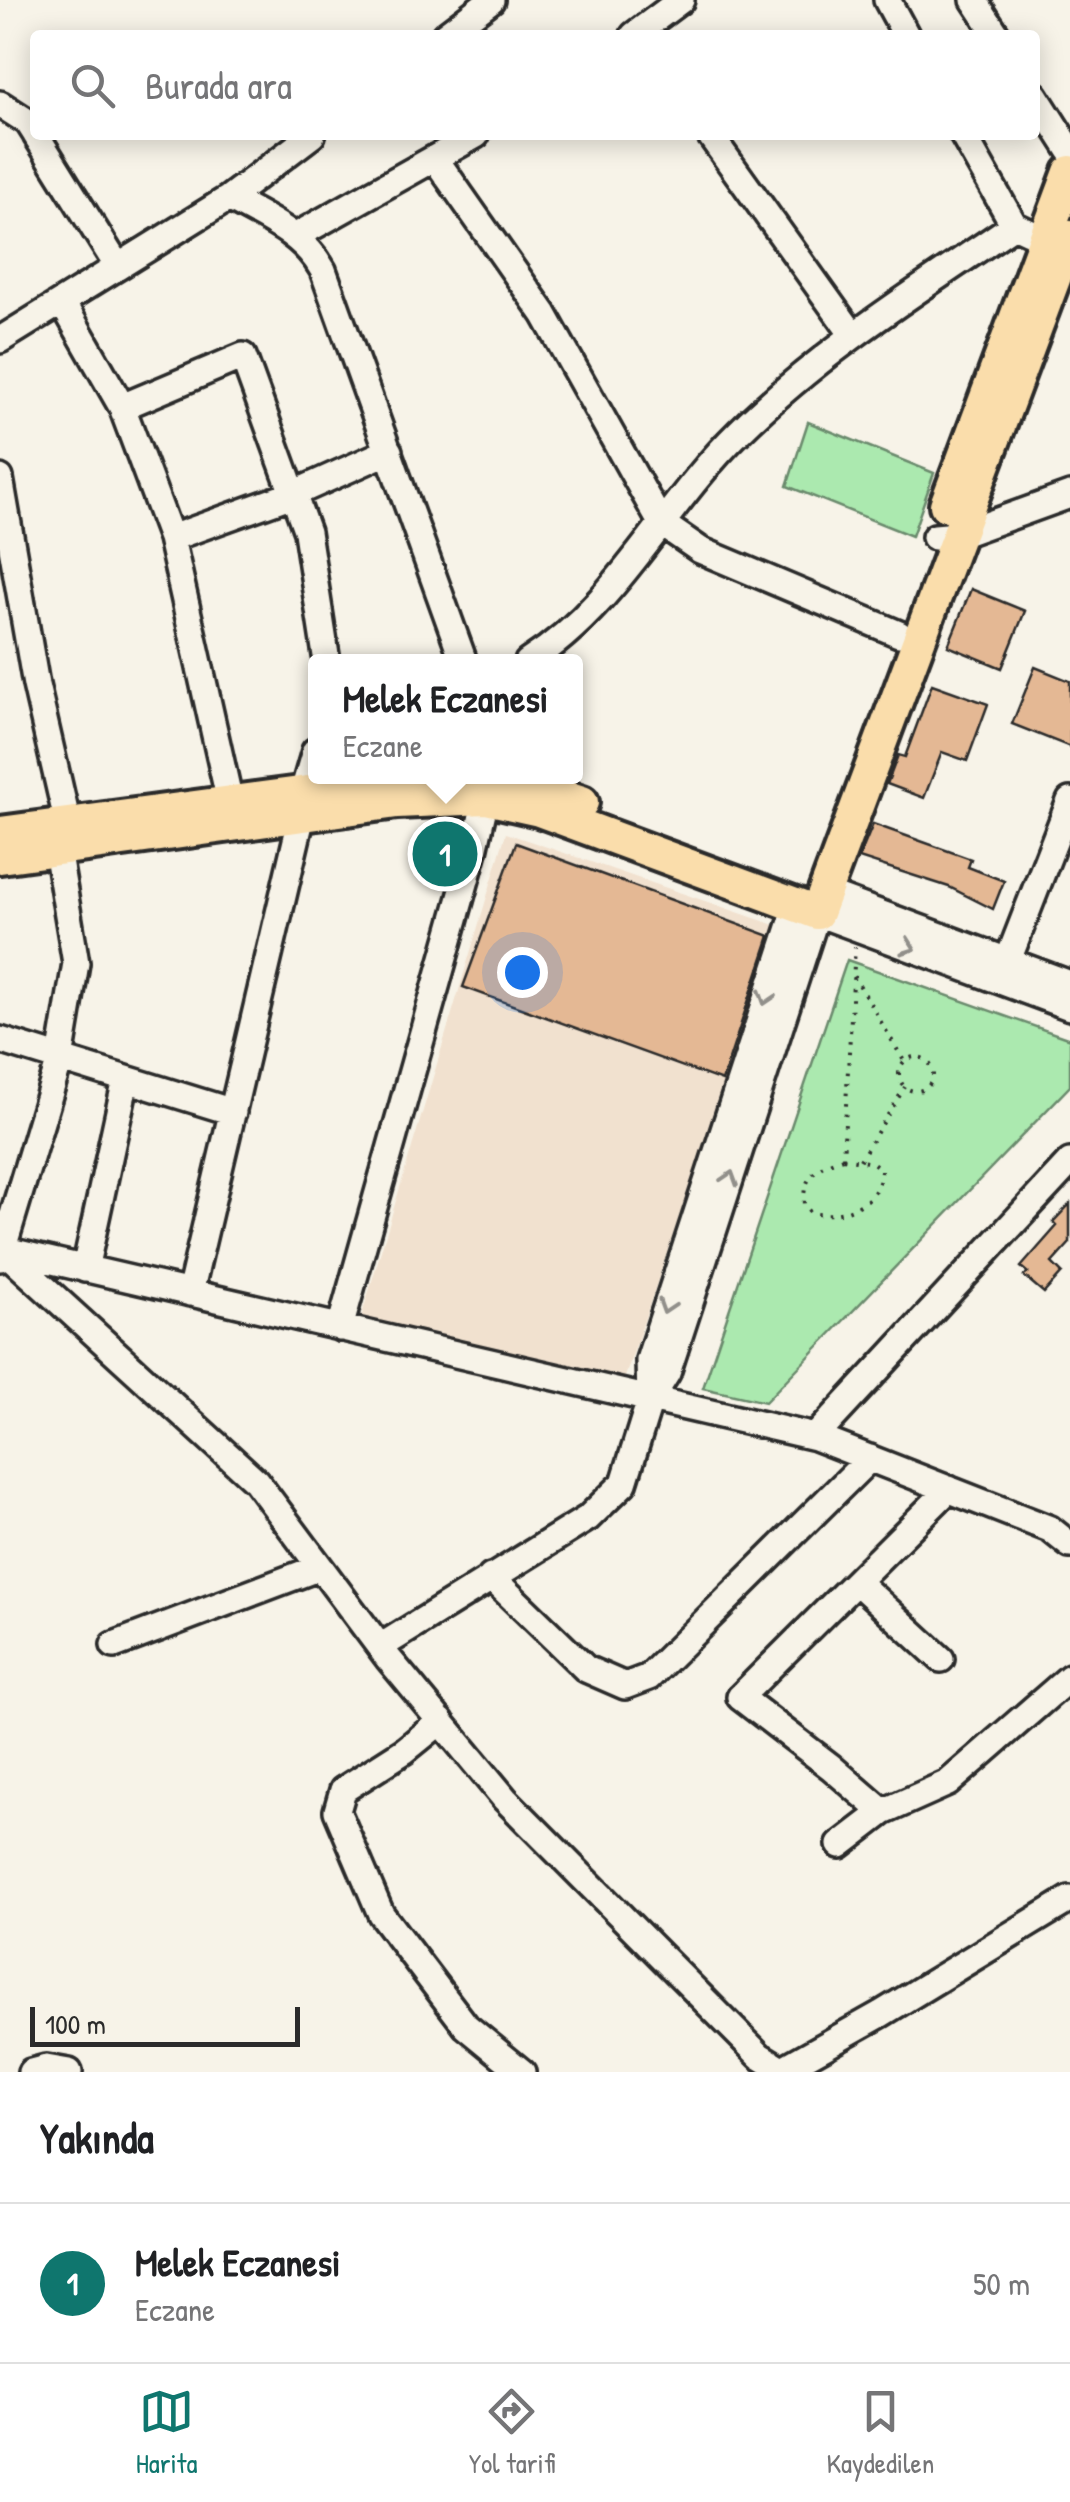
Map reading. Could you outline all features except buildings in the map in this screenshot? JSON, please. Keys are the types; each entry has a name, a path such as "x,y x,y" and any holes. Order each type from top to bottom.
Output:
{"main road":[{"path":"811,899 947,536 1070,172"},
{"path":"811,899 898,634 947,536"},
{"path":"0,833 66,840 395,786 543,788 811,899"},
{"path":"0,857 230,802 303,803"}],"street":[{"path":"452,30 492,0"},
{"path":"642,30 681,0"},
{"path":"887,0 903,30"},
{"path":"974,0 993,30"},
{"path":"1040,103 1070,150"},
{"path":"0,104 30,125"},
{"path":"40,140 118,268"},
{"path":"0,340 228,198 305,140"},
{"path":"296,236 468,140"},
{"path":"714,140 853,336"},
{"path":"540,654 603,599 738,432 853,336 1048,236 967,140"},
{"path":"436,160 544,314 661,523 700,550 898,634"},
{"path":"228,198 296,236 313,251 323,270 461,654"},
{"path":"62,302 122,407 171,538 230,802"},
{"path":"122,407 243,356 308,532 326,654"},
{"path":"171,538 293,494 389,451"},
{"path":"0,478 66,840 76,963 60,1059 1,1252"},
{"path":"947,536 1070,496"},
{"path":"190,1294 308,781"},
{"path":"340,1328 494,787"},
{"path":"1004,971 1063,841 1070,801"},
{"path":"811,899 856,928 1004,971 1070,984"},
{"path":"811,899 1004,971 1070,1007"},
{"path":"380,1647 588,1518 624,1482 650,1400 667,1373 811,899"},
{"path":"0,1040 233,1112"},
{"path":"85,1269 126,1079"},
{"path":"816,1437 1070,1162"},
{"path":"1,1252 816,1437 1050,1530 1070,1545"},
{"path":"1,1252 256,1480 380,1647 505,1799 769,2067 881,2014 1070,1899"},
{"path":"491,1576 586,1669 625,1686 648,1677 870,1458"},
{"path":"883,1812 831,1766 740,1697 949,1489"},
{"path":"114,1645 320,1566"},
{"path":"856,1582 941,1659"},
{"path":"840,1845 883,1812 948,1782 1070,1677"},
{"path":"441,1721 404,1751 342,1790 337,1811 381,1914 466,2026 522,2072"},
{"path":"31,2072 46,2068 69,2072"}],"path":[{"path":"843,1158 856,928"},
{"path":"854,976 904,1061"},
{"path":"922,1058 930,1064 933,1075 929,1085 920,1090 905,1087 899,1075 904,1061 922,1058"},
{"path":"860,1160 905,1087"},
{"path":"843,1158 860,1160 881,1170 881,1182 875,1192 850,1211 828,1217 811,1214 804,1204 806,1181 814,1170 843,1158"}],"shaded area":[{"path":"506,833 778,926 623,1383 360,1321"}],"green space":[{"path":"808,422 934,473 912,536 787,486"},
{"path":"847,960 1070,1039 1070,1086 765,1402 703,1388"}],"place":[{"name":"Melek Eczanesi","path":"445,854"}]}
